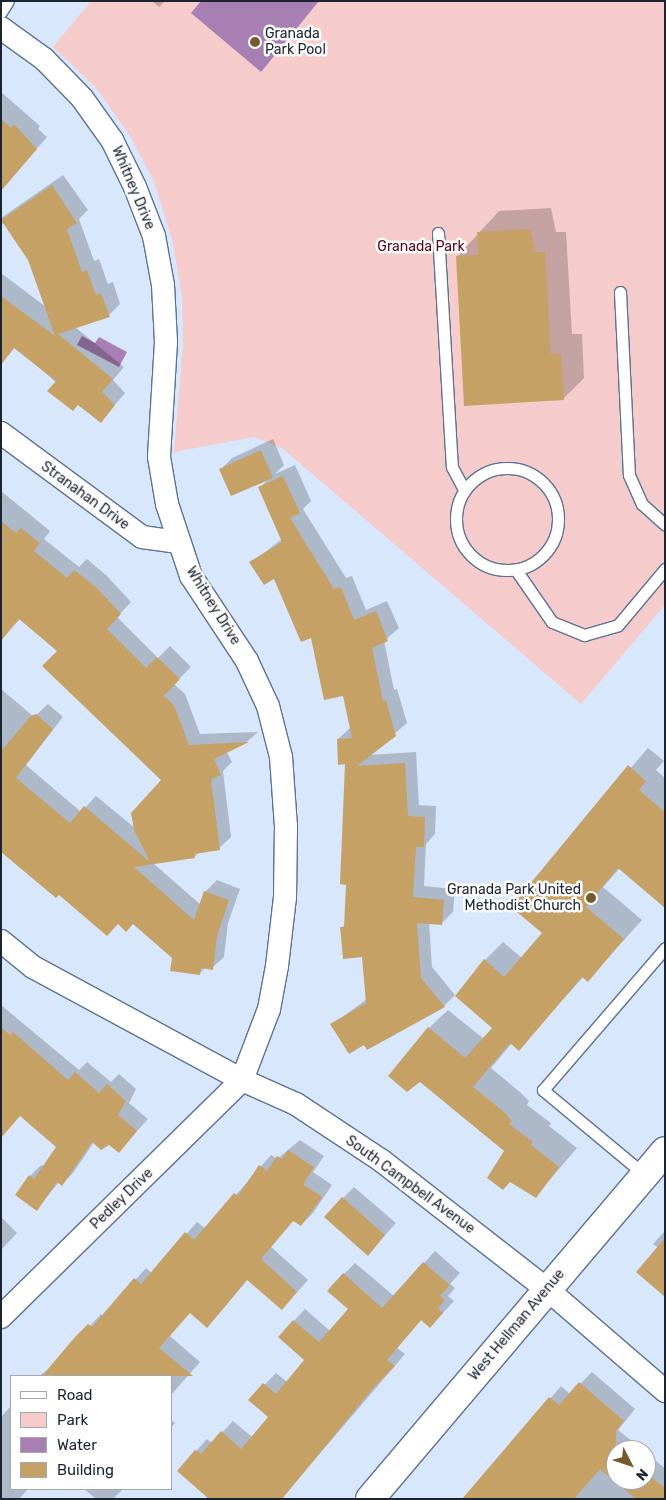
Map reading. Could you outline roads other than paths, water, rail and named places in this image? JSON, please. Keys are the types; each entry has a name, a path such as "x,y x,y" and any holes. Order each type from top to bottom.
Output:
{"street":[{"name":"Whitney Drive","path":"1,28 44,59 82,98 112,140 135,187 154,236 163,285 166,342 159,458 177,542 191,576 247,661 268,706 282,757 285,897 277,966 269,1009 242,1080"},
{"name":"Stranahan Drive","path":"1,433 142,537 177,542"},
{"name":"South Campbell Avenue","path":"1,941 34,967 242,1080 296,1104 382,1161 548,1290 665,1392"},
{"name":"Pedley Drive","path":"1,1317 242,1080"},
{"name":"West Hellman Avenue","path":"370,1499 665,1152"}],"lane":[{"path":"1,12 8,1"},
{"path":"438,233 452,467 464,490"},
{"path":"620,292 629,475 642,504 665,525"},
{"path":"498,468 518,468 536,477 550,491 558,510 557,530 549,549 535,562 516,570 496,569 478,562 464,547 456,528 457,508 464,490 489,472 498,468"},
{"path":"516,570 552,622 584,635 618,625 665,569"},
{"path":"646,1175 543,1090 665,948"}],"water":[{"name":"Granada Park Pool","path":"201,1 319,1 261,72 191,13"},
{"path":"82,336 95,343 99,337 127,352 119,367 77,345"}],"place":[{"name":"Granada Park Pool","path":"255,42"},
{"name":"Granada Park United Methodist Church","path":"591,898"}],"park label":[{"name":"Granada Park","path":"421,247"}]}
